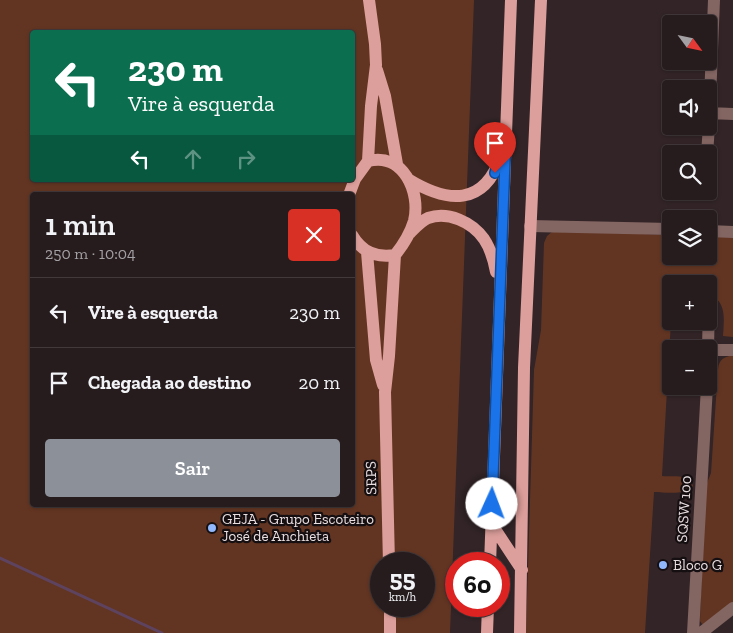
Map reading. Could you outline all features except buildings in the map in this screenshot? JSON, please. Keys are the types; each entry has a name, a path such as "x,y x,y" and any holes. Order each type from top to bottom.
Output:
{"main road":[{"path":"355,239 367,252 376,256 395,255 410,233 416,201 413,188 397,164 385,96 376,65 369,0"},
{"path":"490,552 511,0"},
{"path":"520,633 524,368 541,0"},
{"path":"355,179 368,162 371,106 376,65"},
{"path":"408,179 438,194 461,196 471,193 489,181 495,173 506,134"},
{"path":"368,162 384,160 397,164"},
{"path":"410,233 428,218 441,216 455,218 470,224 484,239 493,260 500,290"},
{"name":"SRPS","path":"367,252 376,360 386,392"},
{"name":"SRPS","path":"389,552 386,392 390,356 395,255"},
{"path":"491,523 522,570"},
{"path":"390,617 390,633"},
{"path":"487,633 488,617"}],"street":[{"path":"710,80 714,0"},
{"path":"717,113 733,114"},
{"path":"530,226 662,229"},
{"path":"717,231 733,232"},
{"path":"717,349 733,350"},
{"name":"SQSW 100","path":"693,633 706,395"},
{"path":"701,633 733,608"}],"shaded area":[{"path":"0,0 474,0 453,552 445,552 445,617 451,617 450,633 0,633"},
{"path":"553,231 662,235 662,265 717,265 717,236 733,237 733,337 723,336 723,312 722,306 717,300 717,275 662,275 662,330 670,330 670,340 662,340 662,395 667,395 662,476 685,477 693,486 680,492 654,492 645,633 526,633 534,370 541,330 544,243 547,236"},
{"path":"733,355 733,603 707,624 702,624 700,621 705,488 711,473 718,369 722,359"}],"waterway":[{"path":"0,558 162,633"}],"place":[{"name":"GEJA - Grupo Escoteiro José de Anchieta","path":"212,528"},
{"name":"Bloco G","path":"663,565"}],"route":[{"path":"492,504 506,134 495,173"}]}
